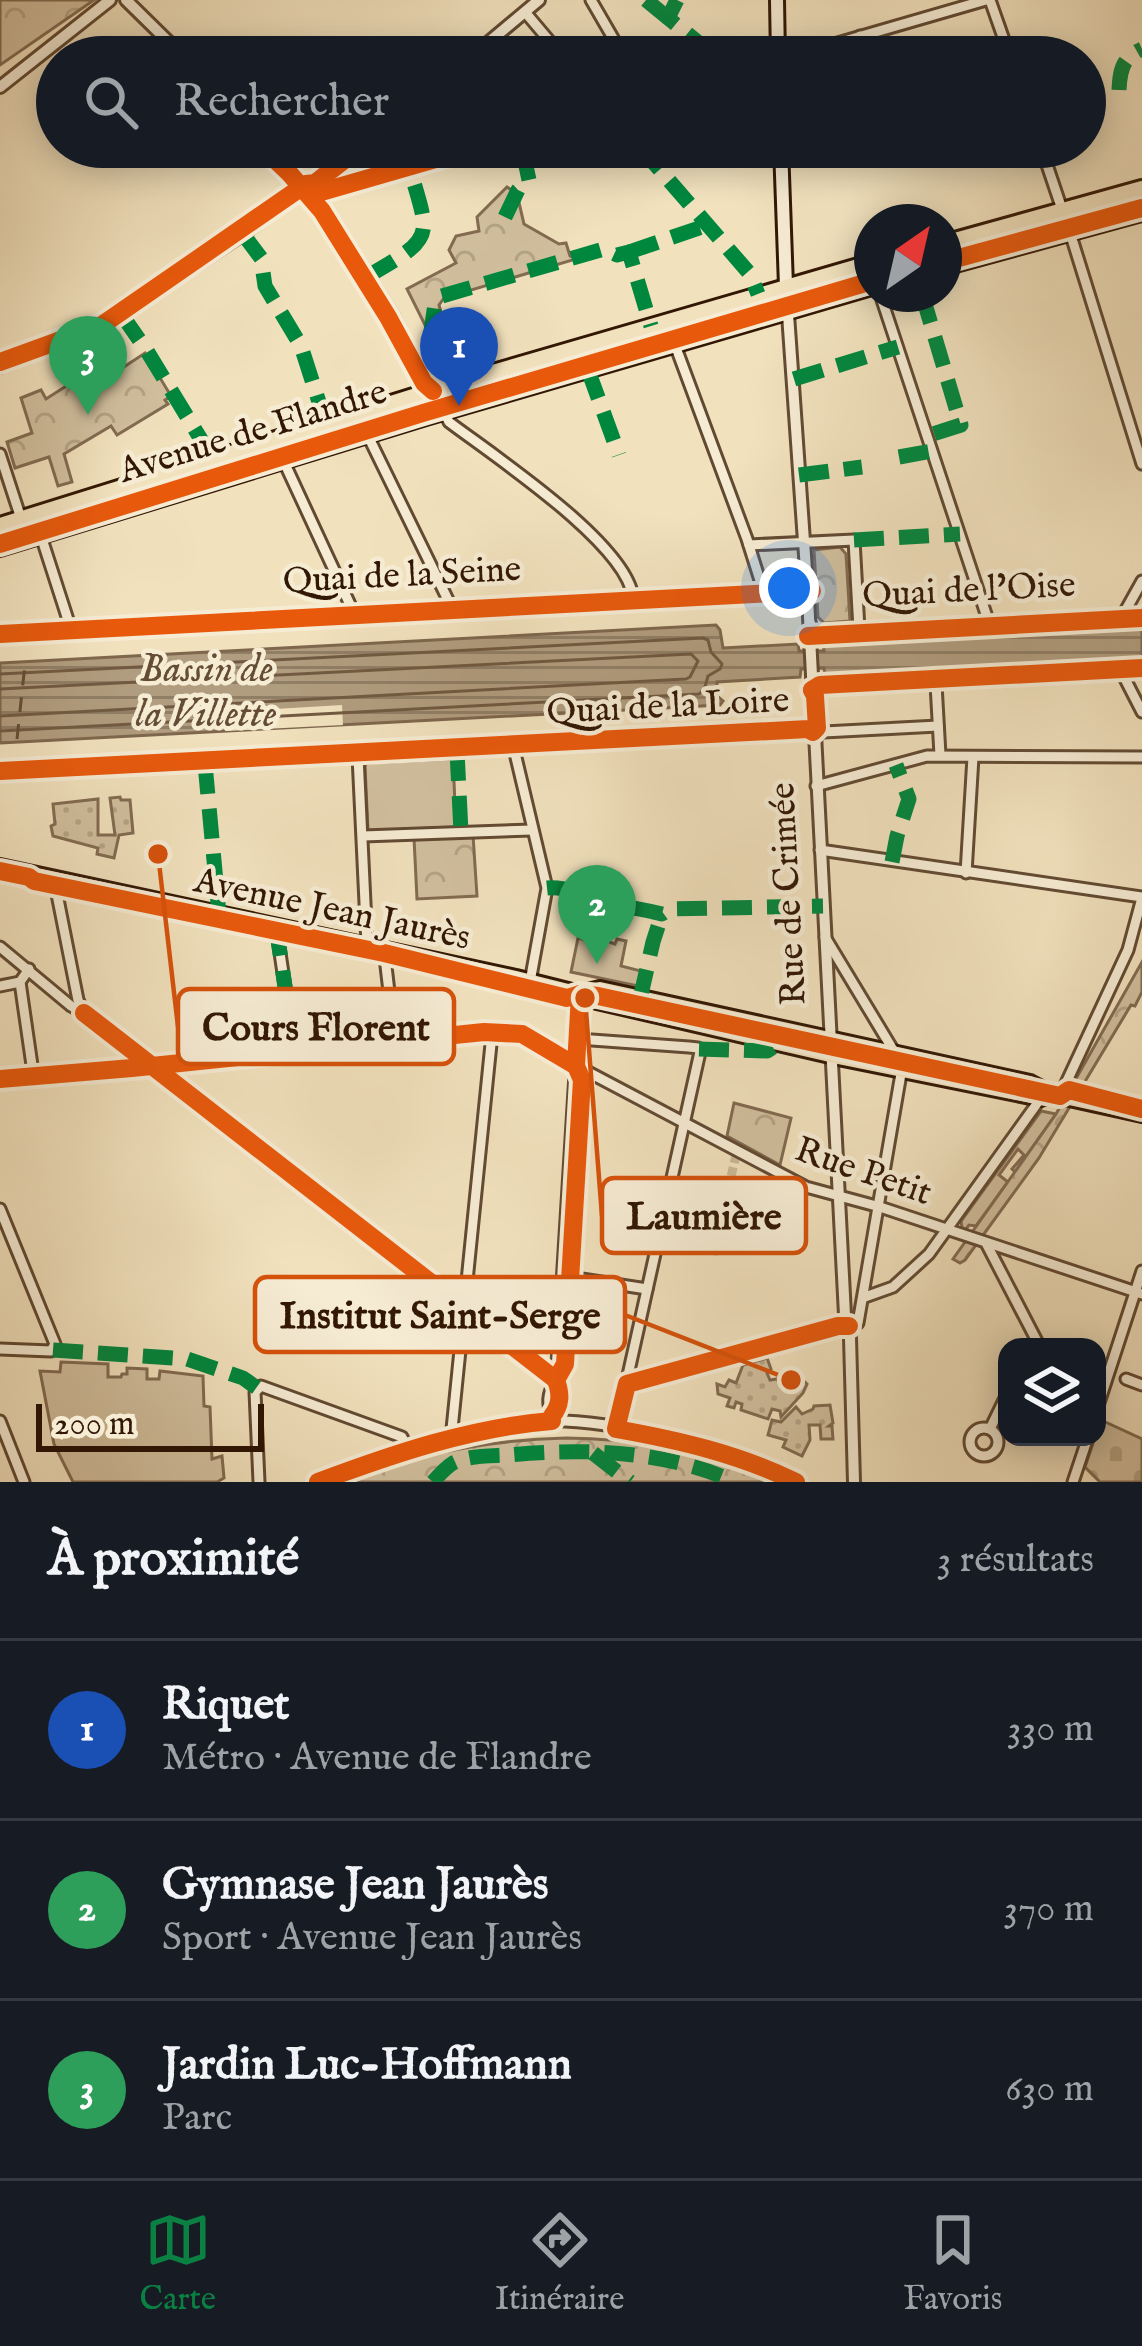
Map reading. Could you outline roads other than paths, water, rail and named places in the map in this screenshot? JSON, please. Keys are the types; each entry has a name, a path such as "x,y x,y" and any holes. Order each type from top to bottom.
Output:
{"main road":[{"path":"777,0 778,36"},
{"path":"782,168 786,286"},
{"path":"962,238 1142,188"},
{"path":"962,262 1142,213"},
{"name":"Avenue de Flandre","path":"0,525 433,391 854,269"},
{"name":"Avenue de Flandre","path":"0,548 854,291"},
{"name":"Avenue Jean Jaurès","path":"0,867 367,945 597,1001 831,1048 903,1070 1142,1114"},
{"name":"Avenue Jean Jaurès","path":"831,1048 896,1054 1030,1083 1051,1096"}],"street":[{"path":"64,36 110,0"},
{"path":"126,0 163,36"},
{"path":"496,36 539,0"},
{"path":"591,0 612,36"},
{"path":"860,36 988,0 1002,36"},
{"path":"525,12 545,36"},
{"path":"0,87 36,59"},
{"path":"291,168 311,190 393,316 449,422 580,523 628,578 633,598"},
{"path":"0,367 100,330 311,190 337,168"},
{"path":"311,190 396,168"},
{"path":"1048,168 1142,464"},
{"path":"786,286 809,617"},
{"path":"886,312 989,623"},
{"path":"675,345 763,590"},
{"path":"368,436 451,606"},
{"path":"0,454 22,519 35,538 70,626"},
{"path":"284,462 353,610"},
{"path":"749,545 854,540 859,629"},
{"path":"1123,615 1142,581"},
{"name":"Quai de la Seine","path":"0,629 807,588"},
{"name":"Quai de l'Oise","path":"809,617 813,631 1142,614"},
{"name":"Rue de Crimée","path":"809,617 854,1482"},
{"path":"1122,673 1142,712"},
{"path":"812,690 1142,673"},
{"path":"936,684 940,755"},
{"name":"Quai de la Loire","path":"0,776 938,727"},
{"path":"514,748 547,888 530,982"},
{"path":"816,786 927,756 1142,757"},
{"path":"358,757 367,945"},
{"path":"967,872 974,757"},
{"path":"363,836 532,830"},
{"path":"820,850 1142,898 1128,950 1051,1096 929,1254 902,1280 865,1297"},
{"path":"54,879 84,1013"},
{"path":"276,926 295,1054"},
{"path":"626,1384 860,1320 903,1070 825,937"},
{"path":"0,946 556,1380"},
{"path":"384,949 395,1043"},
{"path":"32,972 58,985 72,975"},
{"path":"0,986 20,982 32,972"},
{"path":"20,982 34,1079"},
{"path":"552,1419 560,1393 556,1380 580,994"},
{"path":"0,1082 492,1034 451,1438"},
{"name":"Rue Petit","path":"492,1034 518,1034 806,1187 1139,1292"},
{"path":"578,1039 699,1049 616,1429"},
{"path":"0,1209 55,1344 53,1350 0,1349"},
{"path":"987,1245 1031,1338"},
{"path":"1106,1393 1117,1375 1142,1271"},
{"path":"563,1276 647,1289"},
{"path":"1117,1375 1142,1385"},
{"path":"259,1482 255,1407 257,1388 262,1386 401,1437 408,1451"},
{"path":"990,1429 998,1413"},
{"path":"318,1482 451,1438 552,1419 705,1447 796,1482"},
{"path":"0,1421 24,1482"},
{"path":"1072,1482 1085,1446"}],"water":[{"name":"Bassin de la Villette","path":"716,625 723,648 798,644 799,651 824,651 823,643 1142,626 1142,660 825,676 824,668 801,669 800,677 717,682 720,705 0,743 0,663"}],"tunnel":[{"path":"713,1255 737,1151"},
{"path":"767,1254 782,1174"},
{"path":"719,1229 768,1239"}],"place":[{"name":"Riquet","path":"459,406"},
{"name":"Jardin Luc-Hoffmann","path":"88,415"},
{"name":"Cours Florent","path":"158,854"},
{"name":"Gymnase Jean Jaurès","path":"597,964"},
{"name":"Laumière","path":"585,998"},
{"name":"Institut Saint-Serge","path":"791,1380"}]}
